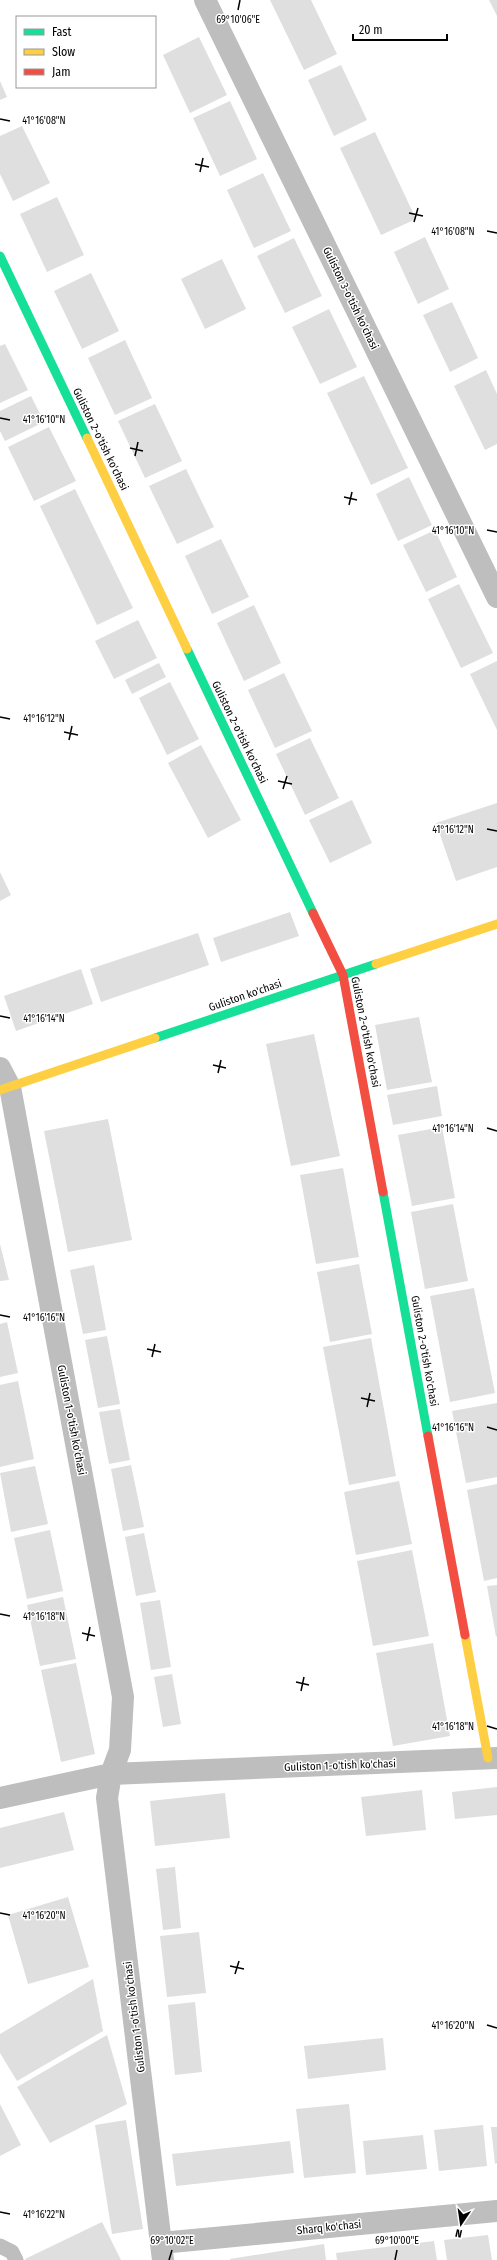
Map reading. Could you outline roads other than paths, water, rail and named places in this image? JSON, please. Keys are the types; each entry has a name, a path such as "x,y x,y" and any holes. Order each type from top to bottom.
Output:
{"street":[{"name":"Guliston 3-o'tish ko'chasi","path":"205,0 497,597"},
{"name":"Guliston 2-o'tish ko'chasi","path":"0,256 343,975 492,1758"},
{"name":"Guliston ko'chasi","path":"5,1088 497,924"},
{"name":"Guliston 1-o'tish ko'chasi","path":"0,1068 123,1697 120,1750 111,1774 107,1798 162,2252"},
{"name":"Guliston 1-o'tish ko'chasi","path":"0,1798 111,1774 492,1758"},
{"name":"Sharq ko'chasi","path":"162,2252 497,2211"}],"lane":[{"path":"0,2246 12,2252 16,2260"}]}
